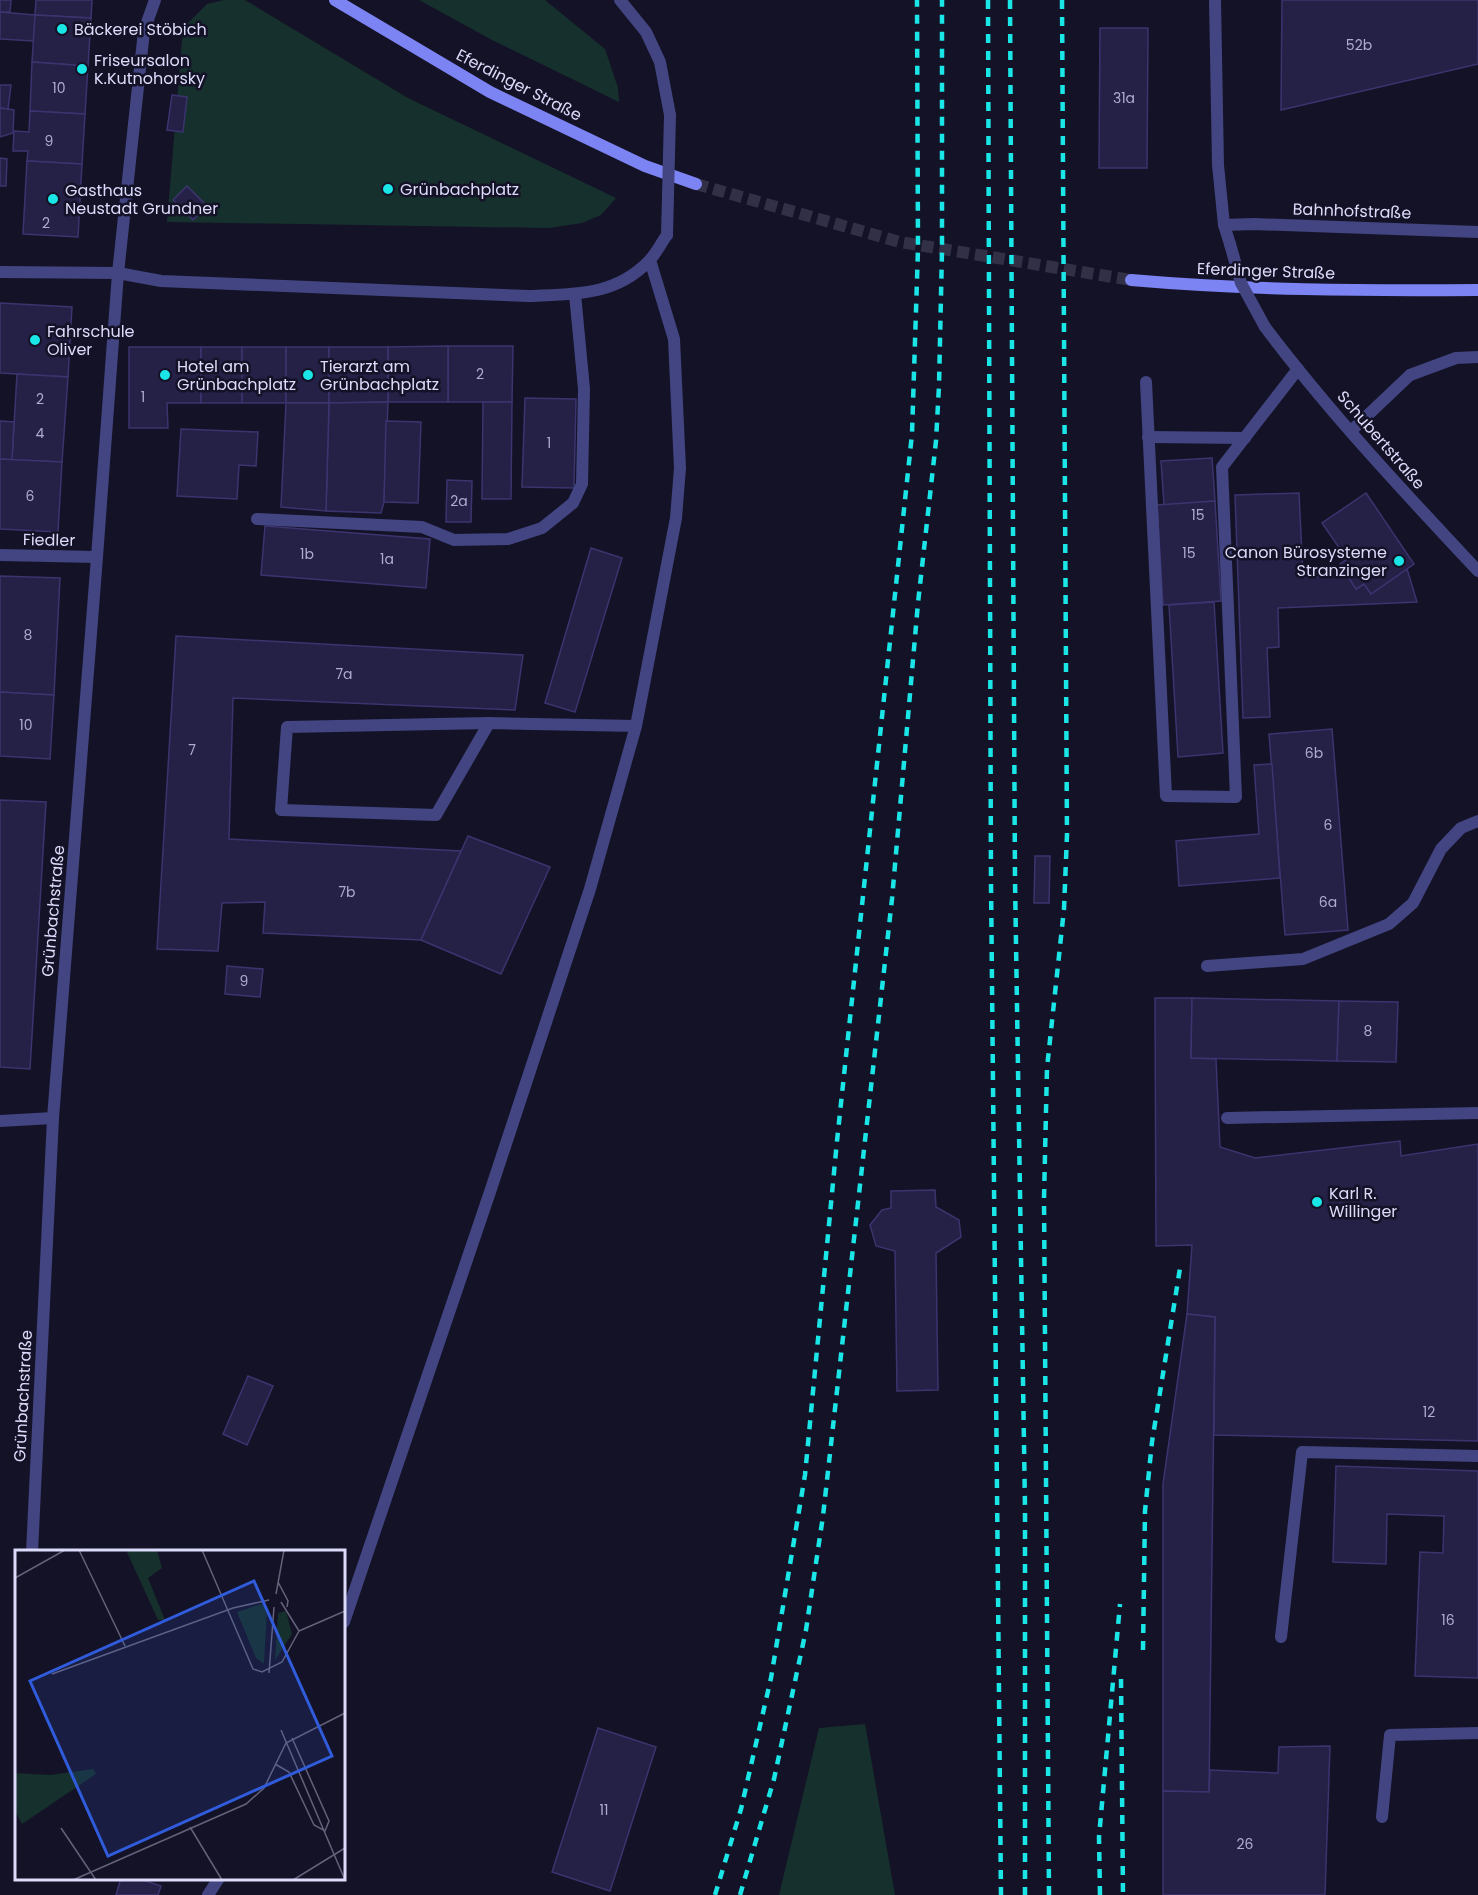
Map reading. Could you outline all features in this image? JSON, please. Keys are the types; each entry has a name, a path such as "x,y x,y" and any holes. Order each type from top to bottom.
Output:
{"main road":[{"name":"Eferdinger Straße","path":"335,0 490,92 645,166 696,184"},
{"name":"Eferdinger Straße","path":"1131,280 1197,286 1401,291 1478,290"}],"street":[{"path":"118,273 144,31 155,0"},
{"path":"0,272 118,273 161,281 529,296 575,294 612,287 632,276 650,260 668,235 669,115 660,62 646,32 620,0"},
{"path":"1215,0 1218,165 1224,225"},
{"name":"Bahnhofstraße","path":"1224,225 1254,224 1478,232"},
{"name":"Schubertstraße","path":"1224,225 1241,283 1265,327 1394,481 1478,571"},
{"path":"345,1619 586,900 636,726 676,518 680,468 674,339 650,260"},
{"name":"Grünbachstraße","path":"32,1550 53,1118 118,273"},
{"path":"257,519 422,526 454,540 508,539 542,528 573,503 582,484 584,389 575,294"},
{"path":"1351,431 1410,375 1456,358 1478,357"},
{"path":"1146,382 1166,796 1236,796 1222,467 1298,369"},
{"path":"1148,437 1245,438"},
{"name":"Fiedler","path":"0,555 97,557"},
{"path":"489,723 436,815 281,810 286,727 489,723 636,726"},
{"path":"1207,966 1303,959 1389,924 1413,903 1441,849 1461,828 1478,821"},
{"path":"1227,1118 1478,1113"},
{"path":"0,1121 53,1118"},
{"path":"1281,1637 1302,1452 1478,1456"},
{"path":"1382,1817 1390,1735 1478,1733"},
{"path":"208,1895 218,1880"}],"green space":[{"path":"224,0 245,0 408,98 616,198 601,215 582,223 549,228 167,222 183,28 207,4"},
{"path":"419,0 545,0 605,49 618,88 619,102 492,40"},
{"path":"865,1724 895,1895 779,1895 819,1728"}],"building":[{"path":"0,0 11,0 10,12 0,12"},
{"path":"36,0 92,0 91,18 35,15"},
{"path":"1282,0 1478,0 1478,64 1281,110"},
{"path":"0,12 35,15 34,41 0,39"},
{"name":"Bäckerei Stöbich","path":"35,15 91,18 88,66 32,62"},
{"path":"1100,28 1148,28 1147,168 1099,168"},
{"path":"32,62 88,66 85,114 30,111"},
{"path":"0,85 11,85 8,109 0,108"},
{"path":"172,95 187,97 183,132 167,130"},
{"path":"0,108 14,110 13,133 0,137"},
{"path":"30,111 85,114 82,164 27,161 28,151 13,151 14,131 29,132"},
{"path":"0,158 7,159 6,186 0,186"},
{"name":"Gasthaus Neustadt Grundner","path":"27,161 82,164 78,237 23,234"},
{"path":"187,186 207,206 193,220 173,200"},
{"name":"Fahrschule Oliver","path":"0,303 72,307 68,377 0,373"},
{"path":"448,346 513,346 512,402 448,402"},
{"path":"448,346 448,402 388,402 388,347"},
{"name":"Hotel am Grünbachplatz","path":"129,347 201,347 201,403 167,403 168,428 129,428"},
{"path":"201,347 242,347 242,403 201,403"},
{"path":"242,347 286,347 286,403 242,403"},
{"name":"Tierarzt am Grünbachplatz","path":"286,347 329,347 329,403 286,403"},
{"path":"329,347 388,347 388,402 329,403"},
{"path":"17,374 68,377 62,462 12,460"},
{"path":"525,398 576,399 574,488 522,487"},
{"path":"388,402 384,502 381,513 326,511 329,403"},
{"path":"483,402 512,402 511,499 482,499"},
{"path":"286,403 329,403 326,511 281,507"},
{"path":"0,421 14,422 12,460 0,459"},
{"path":"386,421 421,422 418,503 384,502"},
{"path":"181,429 258,432 256,466 239,465 237,499 177,496"},
{"path":"1212,458 1215,501 1164,505 1161,461"},
{"path":"0,459 62,462 58,532 0,529"},
{"path":"447,480 472,481 471,522 446,522"},
{"path":"1299,493 1303,577 1348,576 1356,589 1364,584 1371,594 1407,569 1417,602 1278,608 1279,647 1267,648 1270,717 1243,718 1235,495"},
{"path":"1366,493 1414,564 1371,594 1364,584 1356,589 1340,564 1347,559 1322,523"},
{"path":"1215,501 1221,601 1163,605 1157,505"},
{"path":"265,526 430,539 426,588 261,575"},
{"path":"591,548 622,558 575,712 545,703"},
{"path":"0,576 60,578 54,695 0,692"},
{"path":"1214,602 1223,753 1178,757 1169,605"},
{"path":"176,636 523,655 515,710 233,698 229,839 461,851 421,940 263,933 265,902 222,903 218,951 157,949"},
{"path":"0,692 54,695 50,759 0,756"},
{"path":"1332,729 1348,930 1285,935 1269,734"},
{"path":"1272,764 1280,878 1179,886 1176,841 1259,834 1254,765"},
{"path":"0,800 46,802 30,1069 0,1067"},
{"path":"468,836 550,867 501,974 421,940"},
{"path":"1035,856 1050,856 1049,903 1034,903"},
{"path":"227,966 263,969 260,997 225,994"},
{"name":"Karl R. Willinger","path":"1155,998 1192,998 1191,1058 1216,1059 1220,1147 1255,1158 1400,1141 1401,1156 1478,1144 1478,1441 1214,1435 1215,1317 1187,1314 1192,1245 1156,1246"},
{"path":"1192,998 1339,1001 1337,1061 1191,1058"},
{"path":"1339,1001 1398,1002 1396,1062 1337,1061"},
{"path":"935,1190 936,1207 959,1220 961,1237 936,1253 938,1390 897,1391 895,1251 876,1246 870,1225 882,1210 891,1208 891,1191"},
{"path":"1187,1314 1215,1317 1209,1792 1163,1791 1163,1484"},
{"path":"248,1376 273,1386 247,1445 223,1434"},
{"path":"1336,1466 1478,1471 1478,1678 1415,1676 1420,1552 1443,1553 1444,1516 1387,1514 1386,1564 1333,1562"},
{"path":"598,1728 656,1747 610,1891 552,1872"},
{"path":"1330,1746 1325,1895 1163,1895 1163,1791 1209,1792 1210,1770 1278,1773 1279,1747"},
{"path":"120,1880 143,1880 161,1886 158,1895 116,1895"}],"tunnel":[{"path":"696,184 900,242 1131,280"}],"railway":[{"path":"715,1895 741,1809 771,1678 805,1475 837,1141 912,434 918,249 917,0"},
{"path":"740,1895 774,1779 806,1630 823,1516 892,899 918,603 936,441 942,251 942,0"},
{"path":"988,0 991,881 1001,1895"},
{"path":"1010,0 1015,880 1025,1507 1025,1895"},
{"path":"1049,1895 1044,1199 1047,1068 1064,909 1067,835 1062,0"},
{"path":"1143,1650 1145,1511 1152,1442 1181,1262"},
{"path":"1100,1895 1099,1837 1120,1604"},
{"path":"1121,1679 1123,1895"}],"place":[{"name":"Bäckerei Stöbich","path":"62,29"},
{"name":"Friseursalon K.Kutnohorsky","path":"82,69"},
{"name":"Grünbachplatz","path":"388,189"},
{"name":"Gasthaus Neustadt Grundner","path":"53,199"},
{"name":"Fahrschule Oliver","path":"35,340"},
{"name":"Hotel am Grünbachplatz","path":"165,375"},
{"name":"Tierarzt am Grünbachplatz","path":"308,375"},
{"name":"Canon Bürosysteme Stranzinger","path":"1399,561"},
{"name":"Karl R. Willinger","path":"1317,1202"}]}
